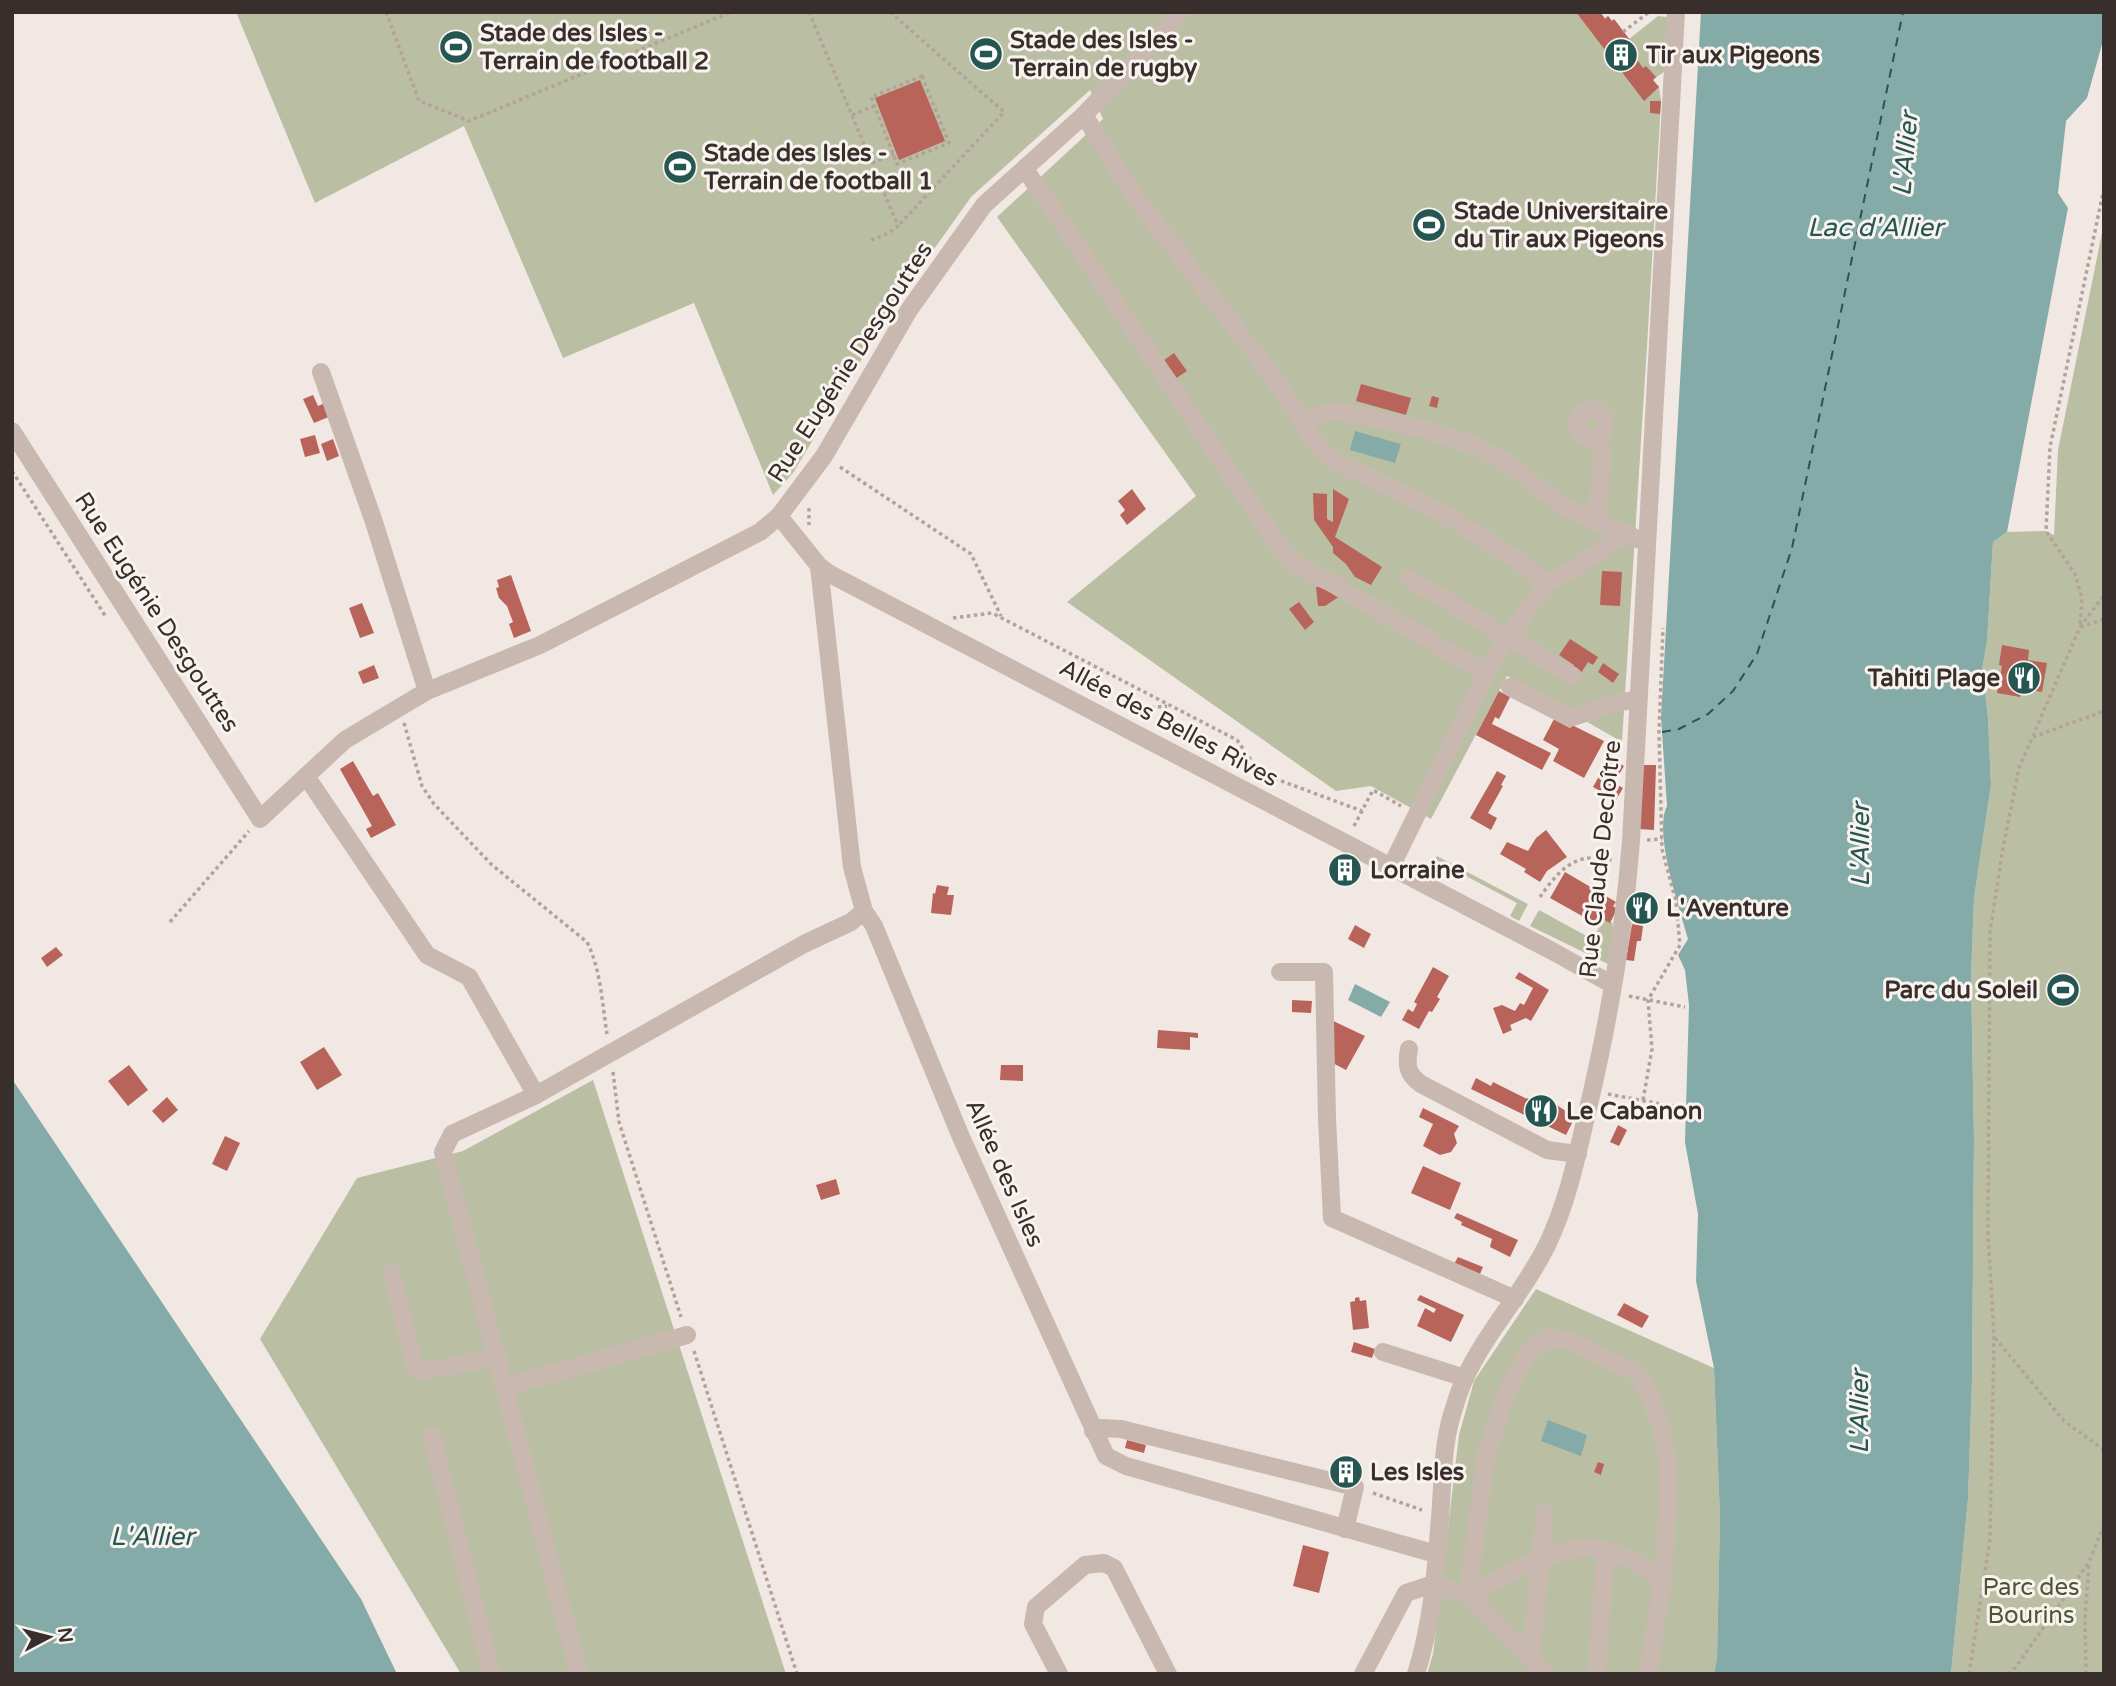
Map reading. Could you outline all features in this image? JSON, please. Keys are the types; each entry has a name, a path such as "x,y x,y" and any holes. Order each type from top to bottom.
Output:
{"street":[{"name":"Rue Eugénie Desgouttes","path":"12,431 260,819 345,740 427,691 540,645 760,533 779,516 824,456 909,310 984,205 1084,115 1181,12"},
{"name":"Rue Claude Decloître","path":"1416,1674 1424,1648 1433,1584 1445,1445 1451,1419 1465,1378 1548,1245 1564,1206 1595,1082 1613,985 1629,862 1676,12"},
{"path":"1084,115 1133,194 1269,372 1311,437 1331,459 1440,512 1513,557 1548,583"},
{"path":"1026,169 1279,547 1298,567 1333,584 1486,673"},
{"path":"321,372 374,522 427,691"},
{"path":"1301,418 1337,411 1424,429 1469,444 1507,463 1564,507 1647,543"},
{"path":"1596,522 1603,452 1598,436"},
{"name":"Allée des Belles Rives","path":"779,516 819,566 1613,985"},
{"path":"1391,867 1486,673 1507,638 1548,583 1623,534"},
{"name":"Allée des Isles","path":"819,566 852,867 864,911 874,926 961,1137 1106,1455 1126,1466 1436,1555"},
{"path":"1410,579 1573,676"},
{"path":"1510,687 1570,718 1638,699"},
{"path":"306,776 427,955 469,977 536,1095"},
{"path":"579,1674 443,1152 452,1134 536,1095 804,944 851,922 864,911"},
{"path":"1280,972 1324,972 1332,1218 1515,1299"},
{"path":"1409,1049 1406,1062 1408,1072 1421,1084 1547,1150 1578,1153"},
{"path":"392,1273 416,1370 436,1369 498,1357"},
{"path":"505,1387 687,1335"},
{"path":"1468,1595 1486,1456 1509,1385 1532,1348 1551,1338 1567,1340 1636,1371 1649,1394 1661,1428 1668,1463 1668,1503 1663,1578 1648,1674"},
{"path":"1383,1352 1465,1378"},
{"path":"1093,1431 1101,1428 1121,1429 1355,1487 1345,1529"},
{"path":"432,1436 492,1674"},
{"path":"1531,1657 1545,1513"},
{"path":"1468,1595 1540,1560 1581,1547 1606,1549 1663,1578"},
{"path":"1596,1674 1606,1549"},
{"path":"1059,1674 1033,1624 1036,1607 1085,1565 1104,1563 1114,1568 1168,1674"},
{"path":"1363,1674 1406,1592 1433,1584 1468,1595 1546,1674"}],"path":[{"path":"386,12 419,101 469,121 731,12"},
{"path":"809,12 898,226"},
{"path":"869,241 898,226 1003,112 890,12"},
{"path":"1623,32 1649,12"},
{"path":"922,76 949,143 897,164 894,154 871,97 922,76"},
{"path":"852,115 874,106"},
{"path":"872,163 894,154"},
{"path":"2080,627 2082,598 2075,574 2046,531 2049,447 2104,188"},
{"path":"824,456 971,554 1002,618"},
{"path":"1969,1674 1990,1539 1994,1337 1987,1232 1990,932 2019,768 2080,627 2104,596"},
{"path":"932,626 938,620 992,613 1237,740 1260,773 1362,811"},
{"path":"2080,627 2104,619"},
{"path":"1643,1100 1652,1049 1648,1000 1680,945 1676,902 1662,849 1660,732 1663,625"},
{"path":"1128,711 1170,706"},
{"path":"396,709 404,724 422,786 434,804 492,864 587,942 594,956 619,1122 797,1674"},
{"path":"2033,737 2104,711"},
{"path":"170,922 260,819"},
{"path":"1540,897 1554,877 1568,866 1588,857 1629,862"},
{"path":"1629,996 1685,1007"},
{"path":"1610,1094 1682,1108"},
{"path":"1994,1337 2064,1421 2104,1450"},
{"path":"1355,1487 1440,1517"},
{"path":"2008,1674 2016,1667 2089,1562 2104,1525"},
{"path":"2086,1674 2085,1618 2089,1562"}],"green space":[{"path":"236,12 1604,12 1602,14 1605,18 1608,16 1612,21 1614,19 1629,39 1658,16 1668,17 1665,71 1653,80 1659,87 1661,101 1622,742 1507,676 1431,819 1371,786 1336,791 1067,602 1196,496 997,217 1103,119 1090,90 971,197 893,307 793,473 773,495 694,303 563,358 464,126 315,203"},
{"name":"Parc des Bourins","path":"2104,223 2104,1674 1951,1674 1968,1499 1974,1139 1971,977 1974,898 1991,785 1988,718 1981,675 1987,642 1993,542 2007,532 2046,531 2054,535 2058,450"},
{"path":"1437,856 1528,904 1519,921 1510,916 1517,903 1445,865 1438,878 1428,873"},
{"path":"1539,910 1592,939 1604,920 1613,923 1612,926 1615,927 1610,965 1530,926"},
{"path":"593,1080 786,1674 461,1674 260,1339 357,1178 463,1151"},
{"path":"1536,1289 1714,1368 1720,1518 1717,1657 1714,1674 1427,1674 1433,1654 1459,1435 1474,1381"}],"water":[{"name":"Lac d'Allier","path":"1701,12 2102,12 2104,37 2087,98 2066,121 2058,193 2068,208 2007,532 1993,542 1987,642 1981,675 1988,718 1991,785 1974,898 1971,977 1974,1139 1968,1499 1951,1674 1714,1674 1717,1657 1720,1518 1714,1368 1696,1281 1698,1214 1685,1142 1689,1005 1685,970 1678,955 1688,939 1665,852 1663,834 1667,806 1661,717"},
{"path":"1355,431 1401,444 1395,463 1350,450"},
{"path":"1355,984 1390,1002 1381,1017 1348,1000"},
{"name":"L'Allier","path":"12,1079 361,1599 397,1674 12,1674"},
{"path":"1548,1420 1587,1435 1581,1456 1541,1441"}],"building":[{"name":"Tir aux Pigeons","path":"1576,12 1600,12 1605,19 1608,16 1612,21 1614,19 1630,40 1626,44 1643,68 1646,66 1656,77 1653,80 1659,87 1644,101"},
{"path":"920,80 945,141 899,160 875,98"},
{"path":"1650,101 1661,101 1660,114 1650,113"},
{"path":"1174,353 1187,371 1172,381 1160,363"},
{"path":"1361,384 1411,398 1406,415 1356,401"},
{"path":"313,395 318,406 325,403 331,416 314,423 303,399"},
{"path":"1432,396 1439,398 1437,408 1429,406"},
{"path":"315,435 320,453 305,457 300,439"},
{"path":"333,439 339,456 327,461 321,444"},
{"path":"1132,489 1146,509 1127,525 1120,515 1125,510 1118,501"},
{"path":"1333,489 1349,499 1335,537 1382,567 1371,585 1355,577 1346,564 1333,553 1333,547 1314,520 1313,493 1327,494 1327,519 1333,522"},
{"path":"1602,571 1622,572 1620,606 1600,605"},
{"path":"511,575 531,631 514,638 509,624 513,622 496,588 499,587 497,580"},
{"path":"1316,587 1324,587 1340,596 1325,606 1318,606"},
{"path":"1299,602 1314,622 1305,630 1289,609"},
{"path":"362,603 374,633 360,638 349,608"},
{"path":"1570,639 1598,657 1593,665 1588,662 1581,673 1559,655"},
{"path":"2002,645 2029,650 2028,660 2047,663 2042,692 2021,689 2020,697 1997,693 2002,666 1999,665"},
{"path":"1603,663 1619,674 1613,683 1598,672"},
{"path":"374,665 379,678 363,684 358,672"},
{"path":"1499,691 1510,697 1499,719 1495,717 1492,724 1551,753 1542,770 1476,735"},
{"path":"1554,719 1604,741 1584,778 1553,761 1559,749 1543,740"},
{"path":"1609,758 1624,766 1614,783 1623,788 1616,800 1593,787"},
{"path":"353,761 373,796 378,793 396,825 371,838 366,829 372,826 340,769"},
{"path":"1642,765 1656,765 1654,830 1639,829"},
{"path":"1497,771 1506,776 1488,813 1497,818 1491,830 1470,818"},
{"path":"1546,830 1567,857 1547,871 1540,882 1524,872 1526,869 1500,854 1507,842 1528,851 1536,838"},
{"name":"Lorraine","path":"1341,864 1352,869 1348,875 1338,870"},
{"path":"1565,872 1616,902 1613,906 1617,909 1610,923 1604,920 1600,926 1550,898"},
{"path":"937,885 949,887 947,895 954,895 951,915 931,913 933,893 935,894"},
{"name":"L'Aventure","path":"1638,892 1651,894 1646,924 1633,922"},
{"path":"1632,924 1643,926 1634,961 1626,960"},
{"path":"1355,925 1371,934 1364,948 1348,939"},
{"path":"56,947 63,955 47,967 41,958"},
{"path":"1433,967 1449,976 1437,997 1440,999 1432,1012 1429,1011 1419,1029 1402,1020 1408,1009 1413,1012 1417,1004 1414,1002"},
{"path":"1519,972 1549,990 1531,1021 1526,1018 1510,1025 1512,1030 1503,1034 1493,1008 1502,1005 1515,1011 1520,1003 1524,1005 1533,988 1515,978"},
{"path":"1292,1000 1312,1001 1311,1013 1292,1012"},
{"path":"1329,1019 1365,1036 1346,1070 1327,1060"},
{"path":"1158,1030 1198,1033 1198,1038 1190,1037 1190,1050 1157,1048"},
{"path":"324,1047 342,1075 317,1090 300,1062"},
{"path":"129,1065 148,1090 128,1106 108,1081"},
{"path":"1001,1065 1023,1065 1023,1081 1000,1080"},
{"name":"Le Cabanon","path":"1476,1078 1491,1086 1493,1082 1525,1098 1555,1104 1575,1117 1566,1135 1471,1089"},
{"path":"167,1097 178,1110 163,1123 152,1111"},
{"path":"1423,1108 1459,1126 1454,1134 1457,1143 1451,1152 1440,1155 1423,1146 1433,1124 1419,1117"},
{"path":"1618,1125 1627,1130 1619,1146 1610,1142"},
{"path":"225,1136 240,1143 227,1171 212,1164"},
{"path":"1423,1166 1461,1183 1450,1210 1411,1193"},
{"path":"836,1179 840,1194 821,1200 816,1185"},
{"path":"1457,1213 1518,1240 1510,1257 1490,1247 1492,1239 1461,1225 1462,1222 1454,1218"},
{"path":"1458,1257 1483,1267 1480,1274 1454,1264"},
{"path":"1420,1295 1464,1315 1451,1342 1417,1326 1425,1308 1434,1313 1436,1309 1417,1300"},
{"path":"1359,1297 1360,1301 1366,1300 1369,1328 1353,1330 1350,1302"},
{"path":"1624,1303 1649,1316 1642,1328 1617,1315"},
{"path":"1354,1342 1375,1349 1372,1358 1351,1352"},
{"path":"1127,1440 1146,1445 1144,1453 1125,1448"},
{"path":"1598,1462 1604,1464 1601,1475 1594,1472"},
{"name":"Les Isles","path":"1342,1466 1352,1469 1349,1478 1340,1476"},
{"path":"1303,1545 1329,1552 1319,1593 1293,1586"}],"ferry route":[{"path":"1662,732 1679,729 1708,714 1733,691 1757,654 1792,548 1903,12"}],"place":[{"name":"Stade des Isles - Terrain de football 2","path":"456,47"},
{"name":"Stade des Isles - Terrain de rugby","path":"986,54"},
{"name":"Tir aux Pigeons","path":"1621,55"},
{"name":"Stade des Isles - Terrain de football 1","path":"680,167"},
{"name":"Stade Universitaire du Tir aux Pigeons","path":"1429,225"},
{"name":"Tahiti Plage","path":"2024,678"},
{"name":"Lorraine","path":"1345,870"},
{"name":"L'Aventure","path":"1642,908"},
{"name":"Parc du Soleil","path":"2063,990"},
{"name":"Le Cabanon","path":"1541,1111"},
{"name":"Les Isles","path":"1346,1472"}]}
